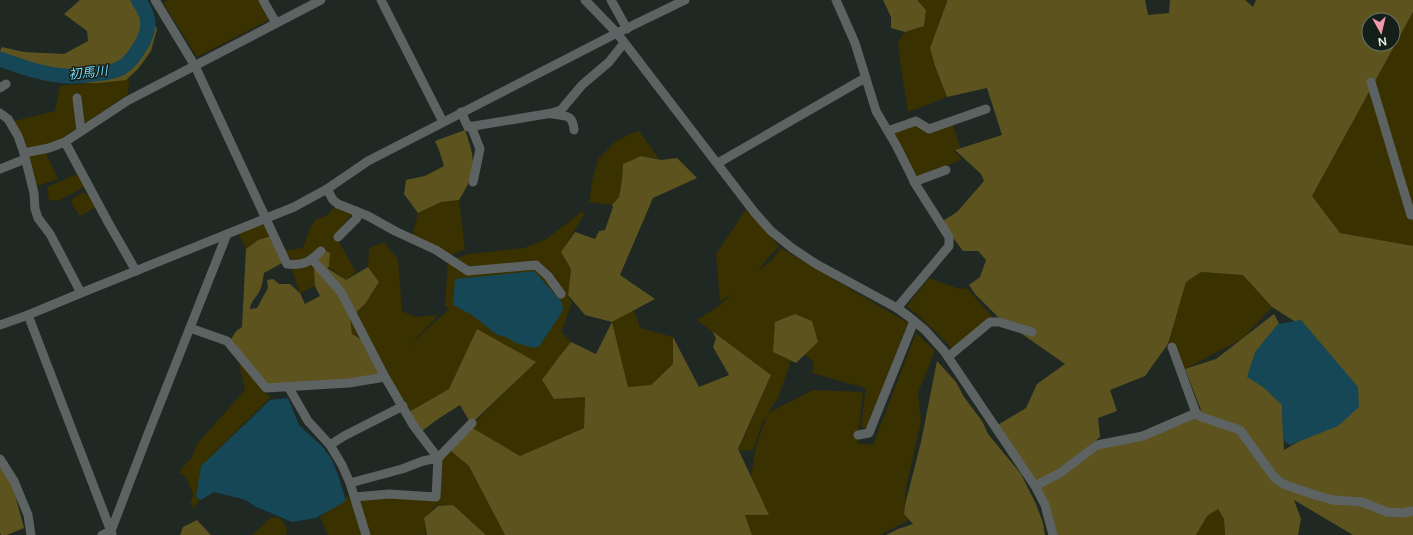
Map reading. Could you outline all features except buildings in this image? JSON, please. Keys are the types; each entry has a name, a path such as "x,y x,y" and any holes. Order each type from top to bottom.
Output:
{"street":[{"path":"263,0 276,23"},
{"path":"0,170 25,156 65,142 127,101 321,0"},
{"path":"381,0 443,122"},
{"path":"585,0 617,33 755,213 771,230 792,248 816,264 897,308 925,330 948,357 1035,486 1045,505 1053,535"},
{"path":"611,0 627,29"},
{"path":"0,325 294,207 327,189 368,160 685,0"},
{"path":"836,0 855,43 876,111 914,182 950,237 949,246 897,308"},
{"path":"159,1 195,66 287,264 298,265 309,262 321,251"},
{"path":"461,112 468,127 552,114 561,110 582,85 609,62 624,42"},
{"path":"718,163 865,78"},
{"path":"1371,82 1410,215 1413,214"},
{"path":"77,98 81,131"},
{"path":"888,131 916,121 929,129 986,109"},
{"path":"0,113 8,119 18,136 25,156 34,193 35,209 38,218 50,234 81,292"},
{"path":"552,114 569,117 573,121 574,130"},
{"path":"471,126 480,149 473,182"},
{"path":"65,142 136,271"},
{"path":"914,182 946,170"},
{"path":"327,189 333,200 436,250 468,271 536,265 548,276 561,294"},
{"path":"338,237 356,218 356,211"},
{"path":"111,533 148,434 227,234"},
{"path":"312,258 341,292 384,377 403,406 413,425 438,458 436,498 388,494 354,497"},
{"path":"28,315 111,533"},
{"path":"858,435 869,433 914,321"},
{"path":"948,357 990,322 999,322 1032,332"},
{"path":"190,328 227,341 266,388 288,388 349,383 384,377"},
{"path":"1172,347 1196,413 1199,416 1240,430 1274,477 1283,484 1333,500 1362,502 1387,512 1403,513 1413,511"},
{"path":"288,388 308,421 330,445 342,465 350,483 366,535"},
{"path":"330,445 344,436 403,406"},
{"path":"1035,486 1060,474 1097,445 1143,436 1196,413"},
{"path":"350,483 402,469 423,461 438,458 472,423"},
{"path":"0,459 14,481 28,515 31,535"},
{"path":"102,535 111,533"}],"shaded area":[{"path":"80,0 142,0 157,29 151,51 138,69 126,80 98,83 76,83 43,80 0,64 0,51 2,47 24,52 64,54 88,41 87,31 64,14"},
{"path":"168,0 259,0 269,20 197,57 163,3"},
{"path":"883,0 917,0 926,10 924,26 905,32 891,28 891,17"},
{"path":"917,0 947,0 935,66 947,97 908,111 898,41 905,32 924,26 926,10"},
{"path":"947,0 1145,0 1148,15 1169,13 1170,0 1245,0 1253,7 1256,0 1413,0 1413,12 1401,34 1401,12 1361,12 1361,52 1391,52 1312,196 1340,233 1413,246 1413,535 1353,535 1294,500 1301,519 1298,535 1225,535 1224,519 1218,509 1207,516 1196,535 1051,535 1038,488 1098,449 1143,439 1201,410 1185,369 1216,359 1274,314 1281,327 1284,450 1311,434 1294,321 1272,307 1243,275 1201,272 1186,282 1168,344 1145,376 1110,390 1117,411 1098,418 1100,437 1074,458 1036,484 996,426 1026,408 1037,384 1065,364 998,317 975,294 969,285 980,277 986,260 978,251 963,251 941,222 957,212 984,181 981,174 955,150 1002,135 987,88 947,97 930,48"},
{"path":"1413,12 1413,246 1411,247 1340,233 1312,196 1391,52 1401,52 1401,34"},
{"path":"129,79 128,94 54,144 26,149 14,121 55,111 60,86"},
{"path":"916,121 928,131 952,122 960,147 954,151 962,159 914,181 888,131"},
{"path":"465,130 473,158 473,166 472,173 465,190 459,200 441,202 418,213 404,194 406,180 425,176 444,166 435,141"},
{"path":"639,131 659,159 641,156 623,164 619,197 612,205 589,202 593,177 598,159 615,142"},
{"path":"45,151 58,179 36,186 29,156"},
{"path":"641,156 661,160 677,158 697,178 653,198 620,275 655,299 612,322 585,315 568,295 571,269 561,252 575,232 595,239 599,231 605,230 613,207 612,205 619,197 623,164"},
{"path":"77,174 84,187 58,201 49,200 47,187"},
{"path":"82,193 87,194 96,207 80,216 71,203 72,199"},
{"path":"459,200 465,249 451,255 411,239 418,213 441,202"},
{"path":"335,206 352,214 335,235 356,272 346,280 329,267 330,253 322,247 296,263 283,251 303,248 310,228 315,220 328,215"},
{"path":"746,209 779,246 757,271 771,261 781,248 908,323 866,429 861,426 866,388 812,373 814,362 804,354 774,347 780,355 791,361 778,398 768,413 813,390 863,392 857,443 873,445 916,333 935,351 918,393 921,422 906,488 904,514 911,519 880,535 752,535 745,514 756,446 767,416 763,421 753,450 738,451 771,375 697,320 720,305 730,295 720,301 716,254"},
{"path":"583,211 584,215 561,252 571,269 568,295 572,302 561,332 571,342 559,357 554,399 585,397 584,428 520,456 470,427 535,362 477,330 449,389 409,412 387,376 386,367 385,368 370,344 352,334 350,318 365,304 379,282 368,267 369,248 384,242 398,259 402,311 416,317 437,315 408,347 449,309 445,306 448,261 469,254 524,248 546,239"},
{"path":"267,223 271,236 258,240 246,249 238,233"},
{"path":"271,236 282,263 264,273 261,288 252,302 250,309 257,308 268,288 267,280 273,279 279,284 290,284 300,293 305,304 320,296 315,286 314,269 317,268 312,255 323,249 330,253 329,267 327,268 346,280 368,267 379,282 365,304 350,318 352,334 370,344 385,377 266,388 230,341 236,331 242,327 246,249 258,240"},
{"path":"314,261 315,286 300,293 291,267"},
{"path":"1201,272 1243,275 1272,307 1242,339 1185,369 1168,344 1186,282"},
{"path":"929,278 960,289 967,288 994,319 954,350 907,306"},
{"path":"634,310 640,328 673,337 673,364 651,385 628,388 612,322"},
{"path":"795,314 812,321 818,342 796,363 773,352 775,322"},
{"path":"612,322 628,387 651,385 673,364 673,337 699,387 729,375 713,347 716,338 712,331 771,375 738,449 769,515 745,515 752,535 505,535 469,466 451,451 469,426 520,456 584,428 585,397 554,399 542,380 571,342 596,354"},
{"path":"477,329 536,362 471,424 460,405 422,431 409,412 449,389"},
{"path":"240,360 264,392 271,397 201,466 196,497 200,500 193,508 190,504 193,495 187,478 179,472 192,457 197,444 245,390 239,363"},
{"path":"937,361 956,382 964,397 982,421 988,434 1021,474 1036,504 1043,523 1045,535 886,535 913,524 904,514 905,505 921,442"},
{"path":"451,451 470,467 505,535 486,535 453,505 436,506 424,518 426,535 368,535 358,498 393,496 440,500 441,460"},
{"path":"0,468 9,473 24,528 7,535 1,535 0,533"},
{"path":"348,496 362,519 366,535 328,535 320,517"},
{"path":"453,505 486,535 427,535 424,518 438,506"},
{"path":"1218,509 1224,519 1225,535 1196,535 1207,515"},
{"path":"279,517 287,528 286,535 252,535 271,518"},
{"path":"197,520 211,535 180,535 183,527"}],"water":[{"path":"534,271 561,301 563,308 561,314 539,346 534,348 516,343 506,337 497,335 472,315 453,305 455,279"},
{"path":"1301,320 1358,387 1359,407 1338,426 1290,445 1283,440 1282,405 1263,387 1247,377 1255,352 1278,324"},
{"path":"288,398 299,425 323,447 332,460 346,501 316,518 292,522 254,506 246,500 214,492 201,500 196,497 201,466 270,400"}],"waterway":[{"name":"初馬川","path":"0,59 33,70 59,75 82,76 118,70 127,64 137,52 146,36 148,25 147,15 138,0"}]}
